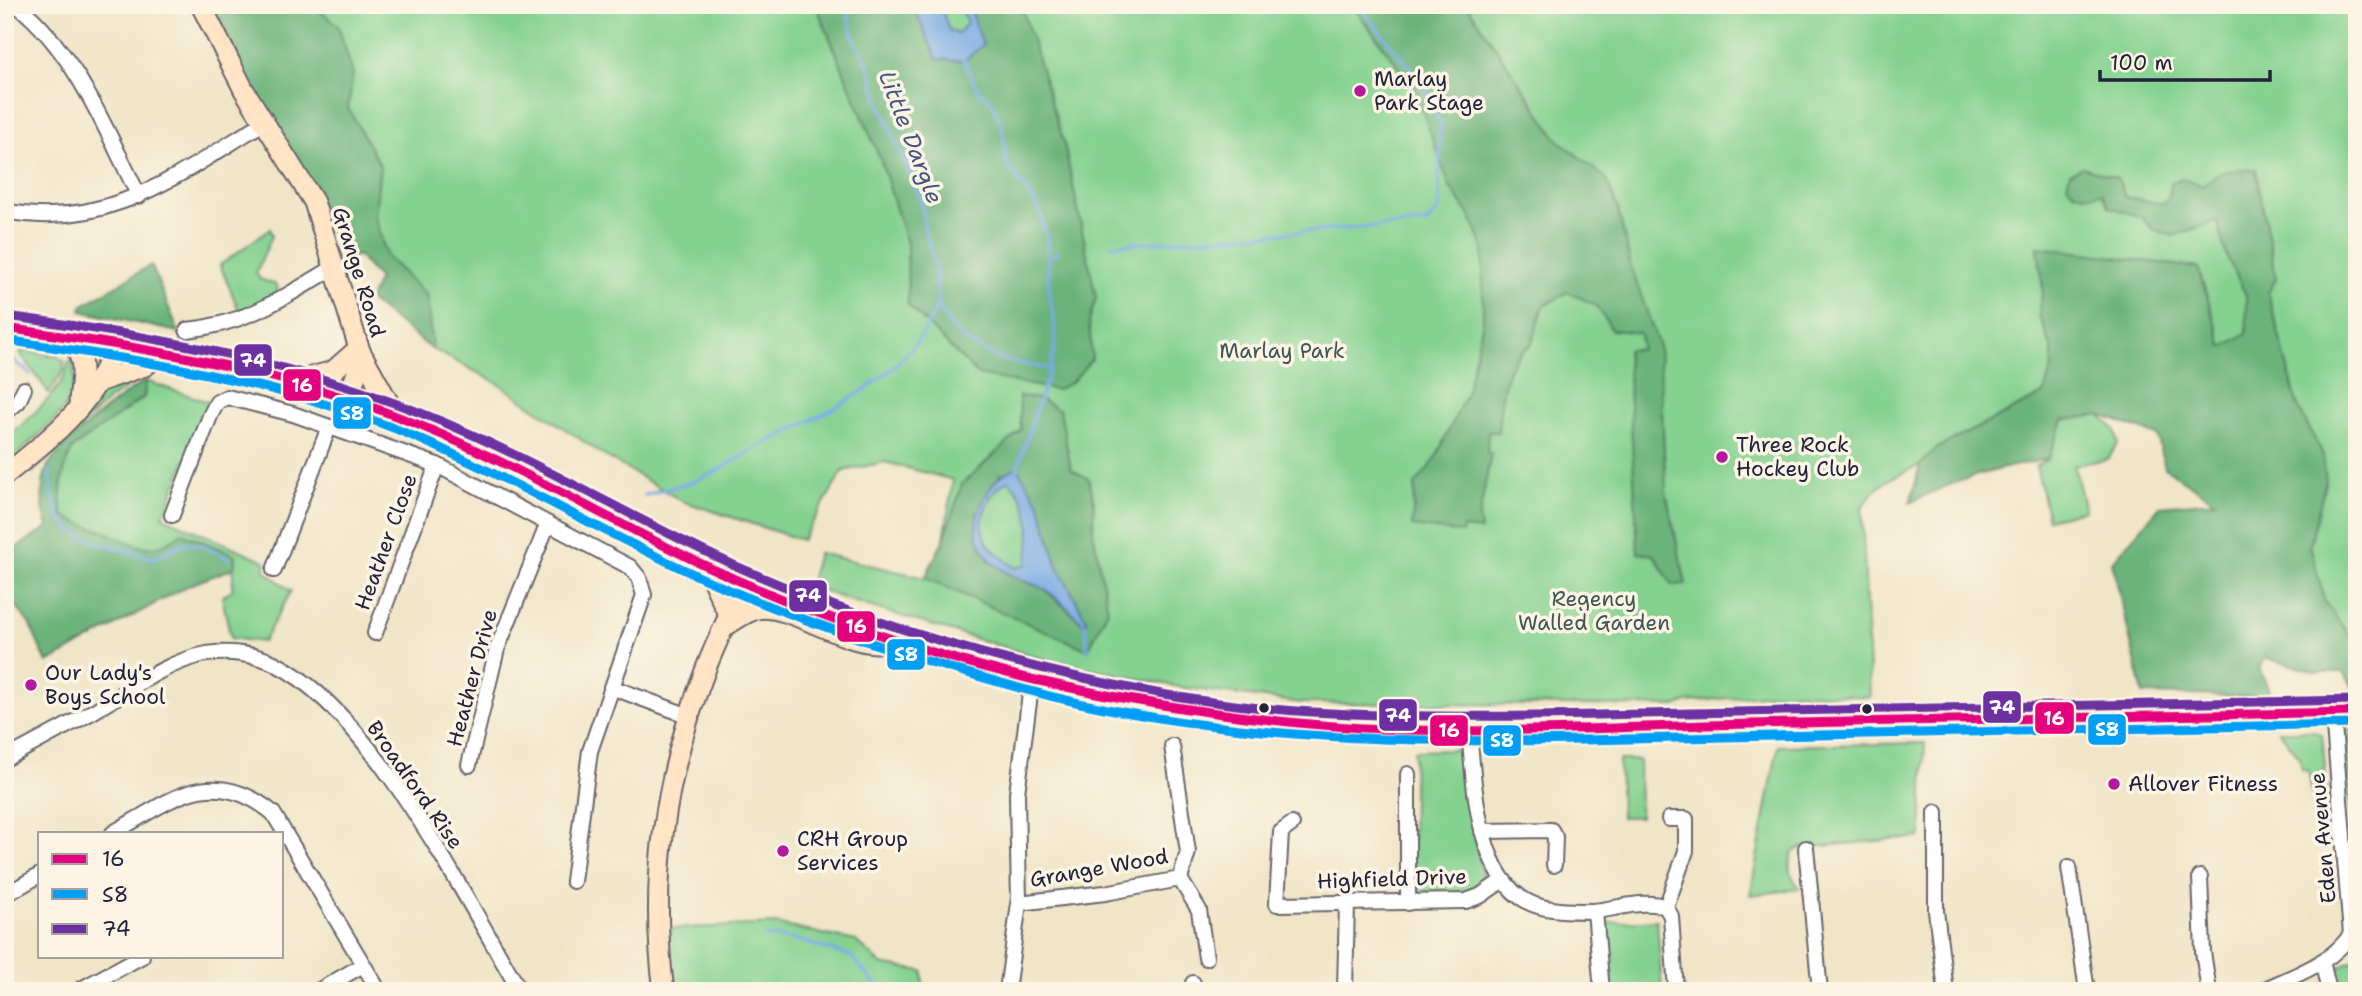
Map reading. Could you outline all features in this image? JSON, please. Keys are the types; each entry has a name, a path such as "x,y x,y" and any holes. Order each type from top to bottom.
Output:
{"main road":[{"name":"Grange Road","path":"201,5 233,69 314,202 359,348 358,370 347,400"},
{"path":"5,328 114,342 292,383 347,400 396,416 483,454 706,566 893,639 1032,679 1242,718 1351,727 1469,730 2357,712"},
{"path":"67,335 81,356 84,368 78,406"},
{"path":"5,475 48,438 98,382 109,364 114,342"},
{"path":"292,383 334,371 359,348 396,416"},
{"path":"98,382 145,366 161,354"},
{"path":"706,566 726,622"},
{"path":"664,991 658,931 660,845 668,793 689,716 743,582"},
{"path":"726,622 761,608 852,639 874,643 893,639"}],"street":[{"path":"17,5 45,32 76,75 139,196"},
{"path":"5,211 33,216 95,212 139,196 265,122"},
{"path":"187,330 222,326 250,317 333,268"},
{"path":"5,414 18,402 24,389"},
{"path":"172,515 217,402 227,397 236,398 437,465 547,526 630,567 639,578 644,595 590,751 573,881"},
{"path":"274,570 329,427"},
{"name":"Heather Close","path":"375,633 437,465"},
{"name":"Heather Drive","path":"470,765 497,649 547,526"},
{"name":"Broadford Rise","path":"5,759 167,669 206,654 245,654 277,665 324,700 376,758 433,842 520,991"},
{"name":"Grange Wood","path":"1007,991 1020,904 1017,793 1032,679"},
{"path":"611,687 689,716"},
{"name":"Eden Avenue","path":"2261,991 2322,961 2342,948 2353,930 2333,714"},
{"path":"1469,730 1482,831 1503,880 1528,902 1562,910 1595,911 1653,904 1666,907 1671,916 1676,991"},
{"name":"Grange Wood","path":"1020,904 1105,893 1180,878 1188,852 1172,746"},
{"path":"1408,774 1408,903"},
{"path":"115,832 194,790 223,787 252,796 273,813 379,991"},
{"path":"1936,812 1936,911 1946,991"},
{"path":"1666,907 1686,851 1686,819 1669,819"},
{"name":"Highfield Drive","path":"1292,824 1281,832 1277,904 1466,901 1480,896 1503,880"},
{"path":"1482,831 1551,830 1555,837 1554,865"},
{"path":"1806,848 1820,991"},
{"path":"2069,867 2087,991"},
{"path":"5,895 38,876"},
{"path":"2200,877 2203,952 2209,991"},
{"path":"1180,878 1199,910 1206,958"},
{"path":"1345,991 1347,901"},
{"path":"1595,911 1602,991"},
{"path":"78,991 138,958"},
{"path":"2322,961 2329,991"},
{"path":"318,991 363,965"}],"green space":[{"name":"Marlay Park","path":"207,5 2357,5 2357,681 2038,248 2043,288 2039,315 2052,349 2052,365 2044,394 1937,448 1920,465 1888,480 1873,492 1862,507 1870,697 1795,692 1687,702 1678,706 1303,703 1179,687 1037,657 845,599 809,585 818,553 925,578 944,539 953,480 885,462 843,471 802,540 682,501 605,456 496,382 432,349 369,300 379,279 358,255 347,259 305,173"},
{"path":"207,5 312,5 338,25 353,74 348,108 380,165 375,217 387,257 427,296 432,349 369,300 379,279 358,255 347,259 305,177"},
{"path":"816,5 913,5 937,59 983,45 969,5 1031,5 1023,11 1064,143 1096,297 1089,322 1092,359 1072,382 1057,390 978,375 908,305 907,244 881,161"},
{"path":"1352,5 1467,5 1558,140 1606,178 1618,209 1631,267 1659,346 1666,493 1686,584 1672,585 1654,555 1638,553 1627,350 1641,349 1640,333 1612,330 1596,305 1567,292 1543,307 1531,345 1521,352 1509,371 1502,395 1498,432 1488,432 1487,453 1491,453 1479,518 1481,530 1463,528 1462,533 1412,526 1415,485 1434,461 1466,395 1483,322 1483,248 1471,217 1450,187 1414,87"},
{"path":"2082,167 2118,178 2125,197 2164,204 2169,197 2171,183 2181,178 2203,186 2221,172 2256,169 2276,279 2268,293 2298,407 2323,455 2326,480 2310,545 2325,602 2357,646 2357,695 2344,672 2316,672 2266,658 2259,668 2272,697 2143,694 2112,562 2160,506 2215,501 2165,468 2157,435 2100,415 2063,420 2048,459 1977,475 1910,503 1920,465 1937,448 2044,394 2052,365 2052,349 2039,315 2043,288 2038,247 2198,268 2223,347 2247,333 2246,295 2226,255 2217,221 2173,236 2152,229 2142,217 2109,207 2102,193 2074,192 2067,184 2070,173"},
{"path":"270,229 272,236 256,273 260,279 277,285 278,292 244,311 238,308 220,265"},
{"path":"151,265 179,332 81,311 82,306"},
{"path":"22,351 55,356 64,361 64,370 49,393 20,353"},
{"path":"73,360 74,387 65,407 46,428 5,464 5,440 53,394 61,383 68,362"},
{"path":"127,376 132,384 108,400 33,472 34,462 105,389"},
{"path":"146,381 209,402 163,517 265,561 265,571 291,591 263,642 231,638 222,597 232,590 235,555 165,546 137,548 101,530 77,524 63,515 62,481 73,448 144,397"},
{"path":"146,381 144,397 73,448 62,481 63,515 141,546 159,546 182,533 235,555 234,568 187,586 47,663 30,625 5,591 5,551 8,553 48,527 43,490 47,468 53,459 92,421"},
{"path":"1019,396 1040,399 1060,410 1071,469 1089,479 1094,502 1093,531 1108,610 1088,650 925,578 944,539 962,484 1021,430","holes":["1001,473 1039,502 1058,567 1086,619 1085,625 1043,588 1021,580 989,561 978,512"]},
{"path":"2100,415 2115,430 2118,444 2108,459 2074,465 2085,510 2048,519 2036,466 2048,459 2063,420"},
{"path":"2357,725 2357,820 2351,821 2343,732 2346,728"},
{"path":"2279,731 2314,731 2322,735 2327,789 2324,797 2314,804 2308,770 2302,770 2300,758"},
{"path":"1925,743 1921,837 1800,848 1792,853 1790,864 1792,876 1799,889 1750,895 1778,746"},
{"path":"1459,750 1464,759 1483,879 1470,891 1411,892 1414,751"},
{"path":"1619,760 1639,760 1640,817 1621,817"},
{"path":"1657,920 1662,991 1612,991 1605,923"},
{"path":"775,924 856,941 881,964 923,971 923,991 673,991 666,929"},
{"path":"2357,958 2357,991 2337,991 2332,971"}],"water":[{"path":"913,5 940,5 949,30 958,34 967,23 961,5 969,5 983,45 964,61 937,59"},
{"path":"1017,468 1039,502 1058,568 1086,619 1086,626 1051,594 999,568 983,550 976,529 981,505 995,482","holes":["1008,480 1016,489 1029,519 1030,542 1026,565 1015,568 987,542 983,515 990,499 1001,485"]}],"waterway":[{"name":"Little Dargle","path":"845,5 855,41 868,65 881,107 921,201 925,231 935,267 938,303 950,326 968,342 999,359 1050,369 1016,472"},
{"path":"1112,245 1427,223 1439,209 1440,123 1420,80 1358,5"},
{"path":"964,61 979,92 990,99 1002,124 1007,165 1039,208 1047,238 1050,302 1054,318 1055,345 1050,369"},
{"path":"1049,257 1059,252"},
{"path":"645,495 706,476 868,388 910,351 926,329 938,303"},
{"path":"5,353 30,374"},
{"path":"50,471 58,514 67,526 79,535 150,558 180,545 193,544 206,547 229,559"},
{"name":"Little Dargle","path":"1085,624 1088,650"},
{"path":"766,936 797,940 851,956 881,991"}],"transit line":[{"name":"74","path":"7,316 204,349 349,387 475,436 704,551 824,602 994,656 1104,683 1173,696 1277,710 1471,716 2357,700"},
{"name":"16","path":"5,328 203,361 349,399 474,449 664,546 741,582 823,615 909,645 994,670 1167,706 1299,723 1467,731 2357,712"},
{"name":"S8","path":"5,340 203,373 301,397 349,412 396,429 474,464 702,578 821,625 901,653 1023,689 1109,709 1196,724 1372,739 1460,741 2357,724"}],"place":[{"name":"Marlay Park Stage","path":"1360,91"},
{"name":"Three Rock Hockey Club","path":"1722,457"},
{"name":"Our Lady's Boys School","path":"31,685"},
{"name":"Allover Fitness","path":"2114,784"},
{"name":"CRH Group Services","path":"783,851"}],"park label":[{"name":"Regency Walled Garden","path":"1594,611"}]}
